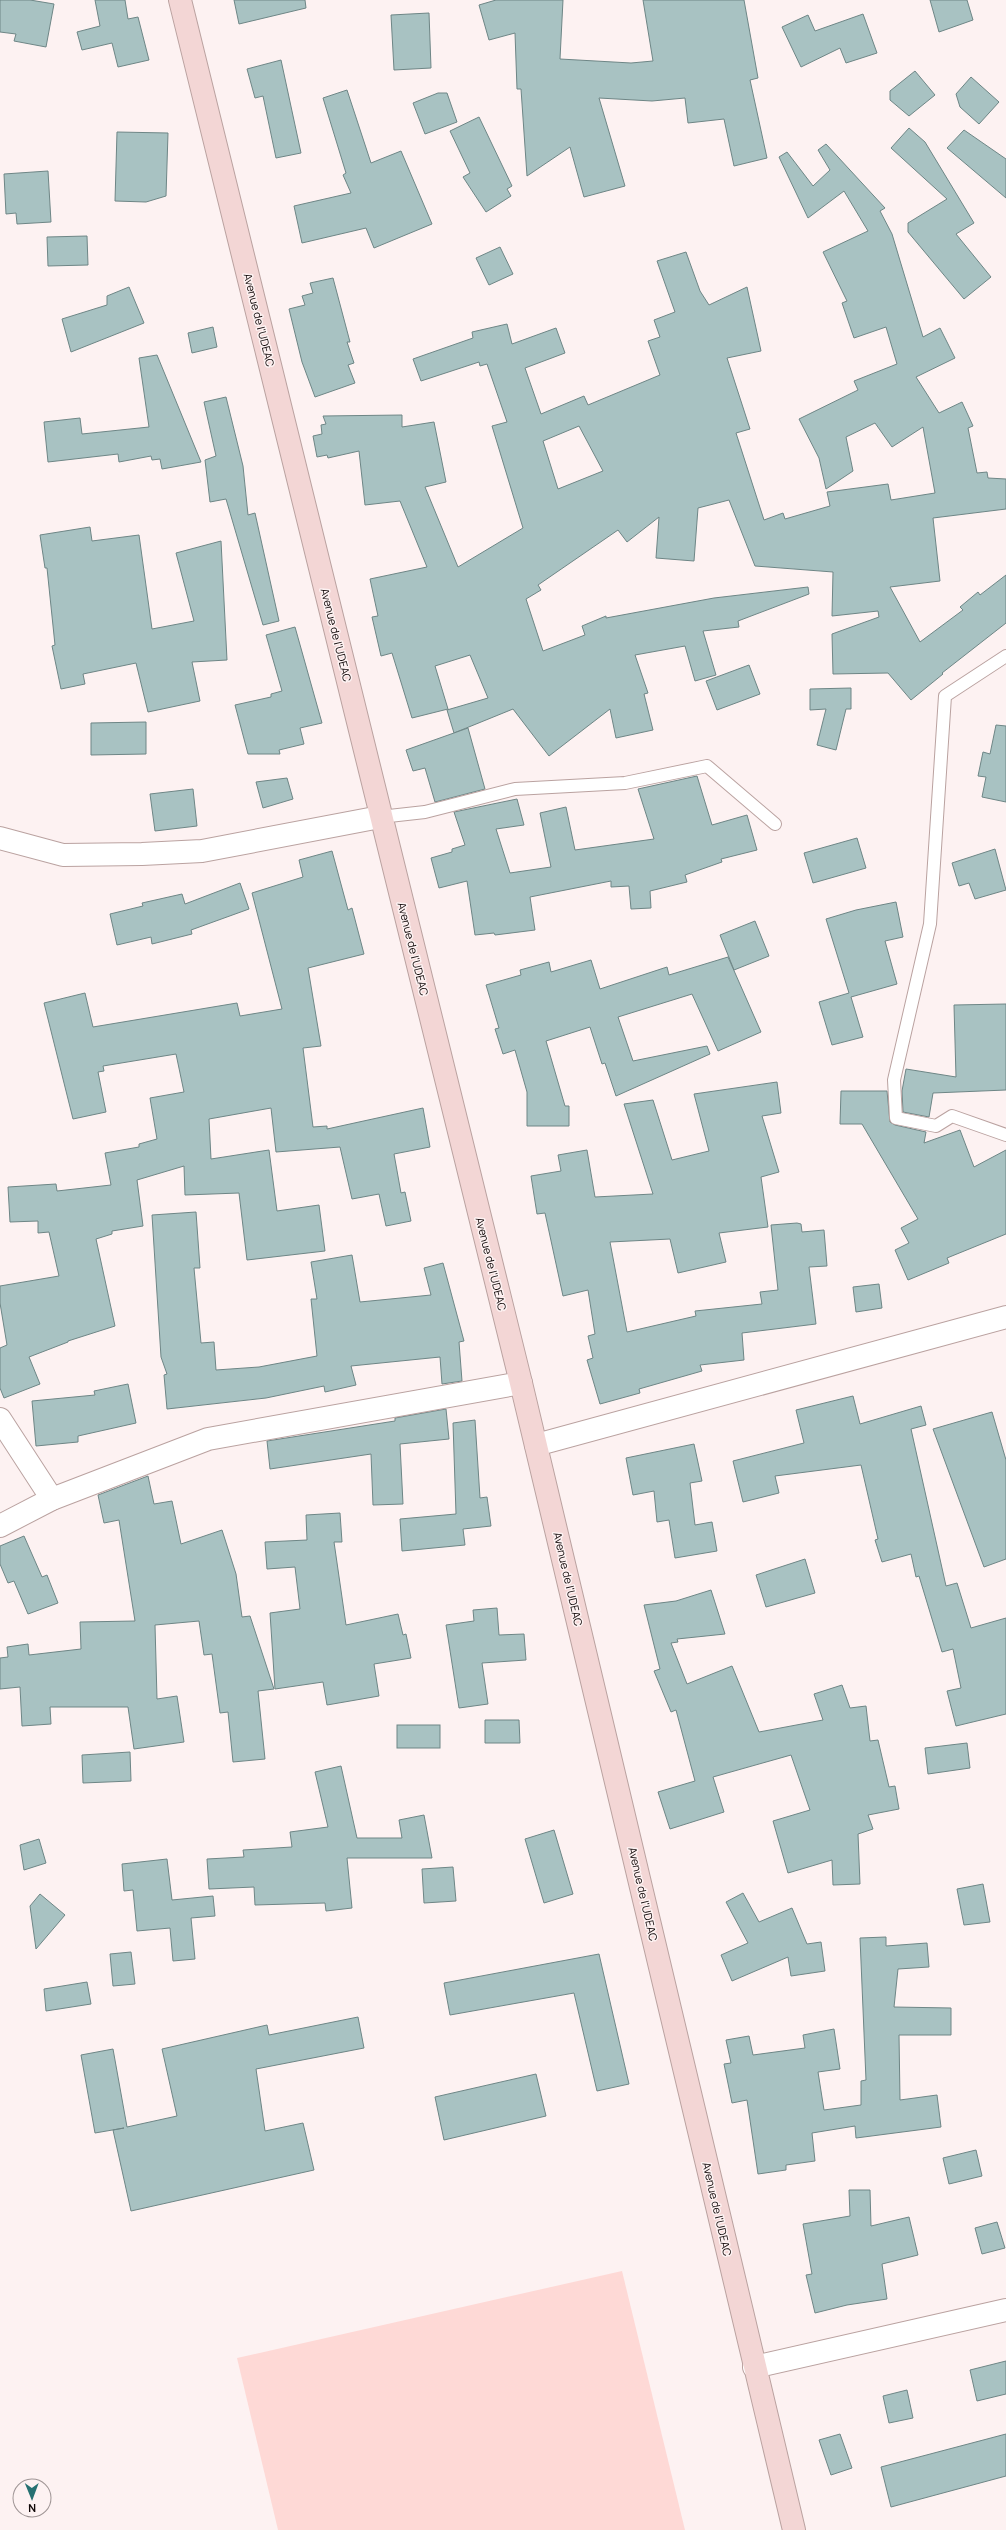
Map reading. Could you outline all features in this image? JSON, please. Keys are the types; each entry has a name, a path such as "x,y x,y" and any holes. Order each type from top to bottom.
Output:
{"main road":[{"name":"Avenue de I'UDEAC","path":"180,0 380,817 521,1383 754,2368 794,2530"}],"street":[{"path":"0,838 62,855 150,854 202,851 380,817"},
{"path":"536,1446 1006,1317"},
{"path":"0,1526 52,1499 208,1439 521,1383"},
{"path":"0,1419 52,1499"},
{"path":"754,2368 890,2334 1006,2310"}],"lane":[{"path":"1006,656 945,696 930,924 894,1080 896,1118 936,1126 952,1116 1006,1135"},
{"path":"380,817 425,812 515,789 625,783 707,766 775,824"}],"shaded area":[{"path":"622,2271 685,2530 278,2530 237,2358"}],"building":[{"path":"0,0 30,0 54,4 46,47 14,41 16,34 0,32"},
{"path":"95,0 125,0 128,19 138,17 149,60 118,67 112,43 82,50 77,32 100,26"},
{"path":"234,0 305,0 306,8 239,24"},
{"path":"496,0 563,0 560,59 631,63 653,61 643,0 744,0 758,78 750,80 767,158 734,166 724,119 688,123 685,98 652,101 599,98 625,186 584,197 570,147 527,176 521,89 517,89 515,33 489,40 479,5"},
{"path":"930,0 967,0 973,20 939,32"},
{"path":"429,13 431,68 394,70 391,15"},
{"path":"863,14 877,53 846,63 840,48 801,67 782,27 808,15 815,31"},
{"path":"281,60 301,153 276,158 263,96 255,98 247,69"},
{"path":"915,71 935,95 909,116 890,100 890,91"},
{"path":"971,77 999,102 979,124 960,107 956,94"},
{"path":"347,90 371,163 401,151 432,224 374,248 366,228 302,243 294,206 351,193 343,175 346,173 323,98"},
{"path":"438,93 447,93 457,122 425,134 413,103"},
{"path":"479,117 512,186 507,189 511,196 486,212 463,177 470,173 450,131"},
{"path":"909,128 925,142 974,223 956,234 991,277 964,299 908,232 908,223 947,199 891,148"},
{"path":"964,130 1006,159 1006,198 947,148"},
{"path":"117,132 168,133 166,196 146,202 115,201"},
{"path":"826,144 885,208 880,211 892,234 923,337 940,328 955,358 916,377 939,413 962,402 973,426 968,428 977,473 987,472 988,478 1006,479 1006,509 933,518 940,581 890,587 920,642 963,610 960,607 978,592 980,595 1006,575 1006,623 942,673 943,674 911,700 888,673 833,674 832,634 879,617 878,611 832,616 833,572 755,566 729,500 698,508 694,561 656,558 659,517 627,542 618,530 538,585 541,590 526,599 543,651 585,635 582,626 606,616 606,618 714,598 808,587 809,594 738,621 739,627 703,631 716,675 695,681 685,646 635,655 648,693 644,694 653,730 616,738 610,709 549,756 513,709 454,733 447,710 488,698 470,655 435,666 448,709 412,718 392,653 381,656 372,617 378,616 370,579 427,567 400,501 365,505 359,451 328,458 327,455 317,457 313,436 322,434 321,425 326,424 323,416 402,415 402,427 434,422 446,482 425,487 458,567 523,528 492,426 507,422 487,364 480,366 479,362 421,381 413,359 473,338 472,332 507,324 512,344 556,328 565,353 525,368 541,414 584,396 588,405 660,375 648,341 660,337 654,320 675,312 657,261 686,252 700,291 709,305 747,287 761,351 727,358 750,429 736,433 764,520 783,513 785,519 830,506 827,492 888,484 891,500 935,493 923,427 892,447 875,423 846,437 853,471 826,489 819,458 799,419 858,390 854,381 897,364 886,327 854,338 842,303 847,301 823,252 868,231 844,191 808,218 779,157 787,152 813,186 830,170 818,150","holes":["579,426 603,471 558,489 543,441"]},
{"path":"48,171 51,222 17,224 16,213 6,214 4,174"},
{"path":"87,236 88,265 48,266 47,237"},
{"path":"500,247 513,274 489,285 476,258"},
{"path":"333,278 350,342 347,342 354,363 348,365 355,383 315,397 302,362 289,309 305,305 302,296 313,293 310,283"},
{"path":"129,287 144,323 71,352 62,319 107,305 107,296"},
{"path":"213,327 217,347 192,353 188,333"},
{"path":"157,355 201,462 162,469 160,459 152,460 151,456 119,462 118,454 48,462 44,422 80,418 82,434 149,427 139,358"},
{"path":"226,397 243,466 248,515 255,513 279,621 263,625 226,499 210,502 205,460 216,456 204,402"},
{"path":"90,527 92,541 139,535 152,629 194,621 176,553 221,541 227,660 192,662 200,701 148,712 136,663 83,674 85,684 61,689 52,646 55,645 47,568 45,568 40,535"},
{"path":"295,627 322,723 300,728 304,744 279,750 280,754 248,754 235,705 271,697 271,694 282,691 266,635"},
{"path":"749,665 760,694 717,710 706,681"},
{"path":"851,688 851,709 846,709 836,750 817,745 826,709 810,710 810,689"},
{"path":"146,722 146,754 91,755 91,723"},
{"path":"996,725 1006,726 1006,802 982,797 986,777 978,776 983,752 990,754"},
{"path":"468,728 485,789 435,802 425,768 413,771 406,750"},
{"path":"697,776 712,825 747,815 757,850 721,859 722,862 685,875 687,882 650,891 651,908 631,909 629,886 611,887 611,881 530,897 535,930 495,935 494,933 475,935 467,881 439,888 431,858 452,852 452,849 465,845 454,812 517,799 524,825 496,829 510,873 551,867 540,813 566,807 575,850 654,839 638,789"},
{"path":"287,778 293,799 263,808 256,782"},
{"path":"193,789 197,826 155,831 150,794"},
{"path":"857,838 866,868 813,883 804,853"},
{"path":"995,849 1006,890 975,899 969,883 959,886 952,863"},
{"path":"332,851 348,910 352,908 364,954 308,968 321,1046 303,1048 313,1127 327,1126 327,1129 423,1108 430,1147 394,1154 401,1193 405,1192 411,1221 386,1226 379,1194 352,1199 340,1147 276,1152 271,1108 209,1119 211,1159 269,1150 277,1211 319,1205 325,1251 247,1260 239,1193 185,1195 184,1166 137,1180 143,1226 112,1231 112,1234 96,1239 115,1326 68,1341 29,1357 40,1384 4,1398 0,1388 0,1348 7,1345 0,1303 0,1286 59,1276 49,1232 38,1233 38,1221 10,1222 8,1187 56,1184 57,1191 111,1185 105,1153 139,1147 139,1144 157,1139 150,1098 184,1092 176,1054 103,1066 104,1071 98,1072 106,1112 73,1119 44,1003 85,993 93,1027 237,1003 240,1016 282,1009 252,893 303,877 299,860"},
{"path":"240,883 249,909 191,930 192,934 152,944 151,937 117,945 110,914 143,906 142,903 182,894 185,904"},
{"path":"896,902 903,937 885,941 897,984 851,997 863,1037 832,1045 819,1002 849,993 826,919 856,910"},
{"path":"755,921 769,956 734,970 720,935"},
{"path":"728,957 761,1032 718,1051 692,994 618,1017 633,1061 707,1046 710,1054 616,1096 605,1063 602,1064 590,1027 546,1041 565,1106 569,1106 569,1126 527,1126 527,1092 515,1050 503,1054 495,1029 499,1028 486,985 521,975 520,970 549,962 551,972 591,960 600,989 667,967 669,975"},
{"path":"1006,1004 1006,1090 933,1093 929,1117 903,1112 902,1091 906,1069 956,1077 954,1005"},
{"path":"777,1082 781,1113 762,1116 779,1172 761,1177 768,1227 719,1233 726,1262 678,1273 670,1239 610,1242 627,1332 696,1316 695,1311 762,1304 760,1292 778,1290 771,1225 797,1223 801,1224 802,1232 824,1230 827,1266 809,1267 816,1324 742,1333 744,1360 700,1365 702,1371 639,1389 640,1393 600,1404 587,1360 593,1358 588,1336 595,1334 588,1290 563,1296 545,1213 537,1214 531,1176 561,1171 558,1155 587,1150 595,1197 653,1194 624,1104 653,1100 672,1160 709,1151 694,1094"},
{"path":"841,1091 887,1091 890,1122 895,1125 926,1132 924,1143 960,1130 974,1167 1006,1150 1006,1234 947,1258 949,1263 908,1280 895,1250 909,1243 901,1228 918,1219 862,1124 840,1124"},
{"path":"196,1212 200,1268 194,1268 201,1343 214,1342 216,1370 259,1367 317,1356 311,1299 317,1299 311,1262 352,1255 360,1302 431,1295 424,1268 443,1263 464,1341 459,1342 462,1381 442,1384 440,1357 351,1366 356,1385 325,1392 324,1386 266,1398 167,1409 164,1375 167,1374 161,1357 152,1215"},
{"path":"879,1284 882,1308 856,1312 853,1287"},
{"path":"128,1384 136,1423 78,1436 78,1442 36,1446 32,1401 95,1395 94,1391"},
{"path":"853,1396 860,1424 921,1406 926,1425 911,1429 946,1586 957,1583 971,1628 1006,1618 1006,1714 956,1726 947,1691 961,1688 953,1649 942,1652 919,1576 916,1577 911,1554 882,1562 875,1540 878,1539 861,1465 775,1476 779,1493 743,1502 733,1461 804,1443 796,1410"},
{"path":"446,1409 449,1439 400,1444 403,1504 373,1505 371,1454 270,1469 267,1441 395,1421 395,1418"},
{"path":"992,1412 1006,1460 1006,1559 984,1567 933,1429"},
{"path":"475,1420 480,1498 487,1497 491,1526 463,1529 465,1545 402,1551 400,1519 456,1514 453,1423"},
{"path":"694,1444 702,1481 690,1483 695,1525 712,1522 717,1551 675,1558 669,1520 657,1522 654,1491 633,1495 626,1458"},
{"path":"148,1476 154,1504 172,1501 181,1544 222,1530 236,1574 242,1617 250,1616 274,1689 258,1691 265,1759 233,1762 228,1712 220,1713 212,1654 204,1655 199,1621 155,1625 157,1699 177,1696 184,1742 134,1749 128,1707 50,1707 51,1724 22,1726 20,1687 0,1689 0,1658 8,1657 7,1647 28,1644 29,1655 81,1649 80,1622 135,1621 119,1520 104,1523 98,1495"},
{"path":"340,1513 342,1542 334,1542 346,1625 398,1614 403,1635 406,1634 411,1658 374,1664 379,1696 327,1705 323,1682 275,1689 270,1613 300,1609 295,1567 267,1569 265,1542 307,1540 306,1515"},
{"path":"24,1536 42,1577 47,1575 58,1603 28,1614 14,1581 8,1583 0,1564 0,1546"},
{"path":"805,1559 815,1593 766,1607 756,1575"},
{"path":"711,1590 725,1634 677,1639 678,1642 671,1643 687,1684 732,1666 759,1732 823,1720 814,1694 842,1685 850,1708 866,1706 870,1741 878,1740 889,1787 895,1786 899,1809 868,1815 873,1829 858,1834 860,1884 833,1885 832,1860 788,1873 773,1821 810,1810 791,1755 713,1777 724,1812 670,1829 658,1792 695,1781 676,1710 671,1712 654,1671 660,1669 644,1605 676,1601"},
{"path":"497,1608 499,1635 524,1634 526,1660 482,1663 488,1704 459,1708 446,1625 474,1621 473,1610"},
{"path":"485,1720 519,1720 520,1743 485,1743"},
{"path":"397,1725 440,1725 440,1748 397,1748"},
{"path":"967,1743 970,1768 928,1774 925,1748"},
{"path":"130,1752 131,1781 83,1783 82,1755"},
{"path":"341,1766 357,1838 402,1838 399,1820 424,1815 432,1858 347,1858 352,1908 326,1911 325,1903 255,1905 254,1887 209,1889 207,1859 244,1857 243,1850 292,1847 290,1832 328,1827 315,1772"},
{"path":"554,1830 573,1894 544,1903 525,1839"},
{"path":"39,1839 46,1863 24,1870 20,1845"},
{"path":"167,1859 172,1900 213,1896 215,1916 191,1918 195,1959 173,1961 170,1928 137,1931 133,1890 124,1891 122,1864"},
{"path":"453,1867 456,1901 424,1903 422,1869"},
{"path":"983,1884 990,1922 964,1925 957,1889"},
{"path":"743,1893 759,1922 792,1908 807,1944 821,1942 825,1971 791,1976 788,1957 732,1981 721,1955 748,1943 726,1902"},
{"path":"40,1894 65,1915 36,1949 30,1906"},
{"path":"886,1937 886,1946 927,1943 929,1967 898,1969 894,2007 951,2008 951,2035 899,2035 900,2100 937,2095 941,2127 856,2138 855,2126 812,2133 815,2161 786,2165 786,2170 758,2174 747,2100 732,2103 724,2064 731,2063 726,2040 749,2036 753,2055 805,2048 803,2035 834,2029 840,2069 818,2072 824,2110 861,2105 861,2081 866,2080 860,1938"},
{"path":"131,1952 135,1984 113,1986 110,1954"},
{"path":"599,1954 629,2084 597,2091 574,1993 450,2015 444,1983"},
{"path":"87,1982 91,2004 46,2011 44,1989"},
{"path":"358,2017 364,2048 256,2069 265,2131 303,2123 314,2170 131,2211 113,2130 124,2128 95,2133 81,2055 113,2049 127,2127 177,2116 162,2049 267,2025 269,2035"},
{"path":"536,2074 546,2116 444,2140 435,2097"},
{"path":"976,2150 982,2176 949,2184 943,2158"},
{"path":"849,2190 870,2190 871,2226 909,2217 918,2255 882,2264 887,2299 847,2305 815,2313 806,2275 812,2274 803,2224 850,2216"},
{"path":"997,2222 1005,2248 982,2254 975,2228"},
{"path":"1006,2361 1006,2394 977,2401 970,2370"},
{"path":"907,2390 913,2418 889,2423 883,2396"},
{"path":"840,2434 852,2468 831,2475 819,2440"},
{"path":"1006,2434 1006,2476 891,2507 881,2467"}]}
